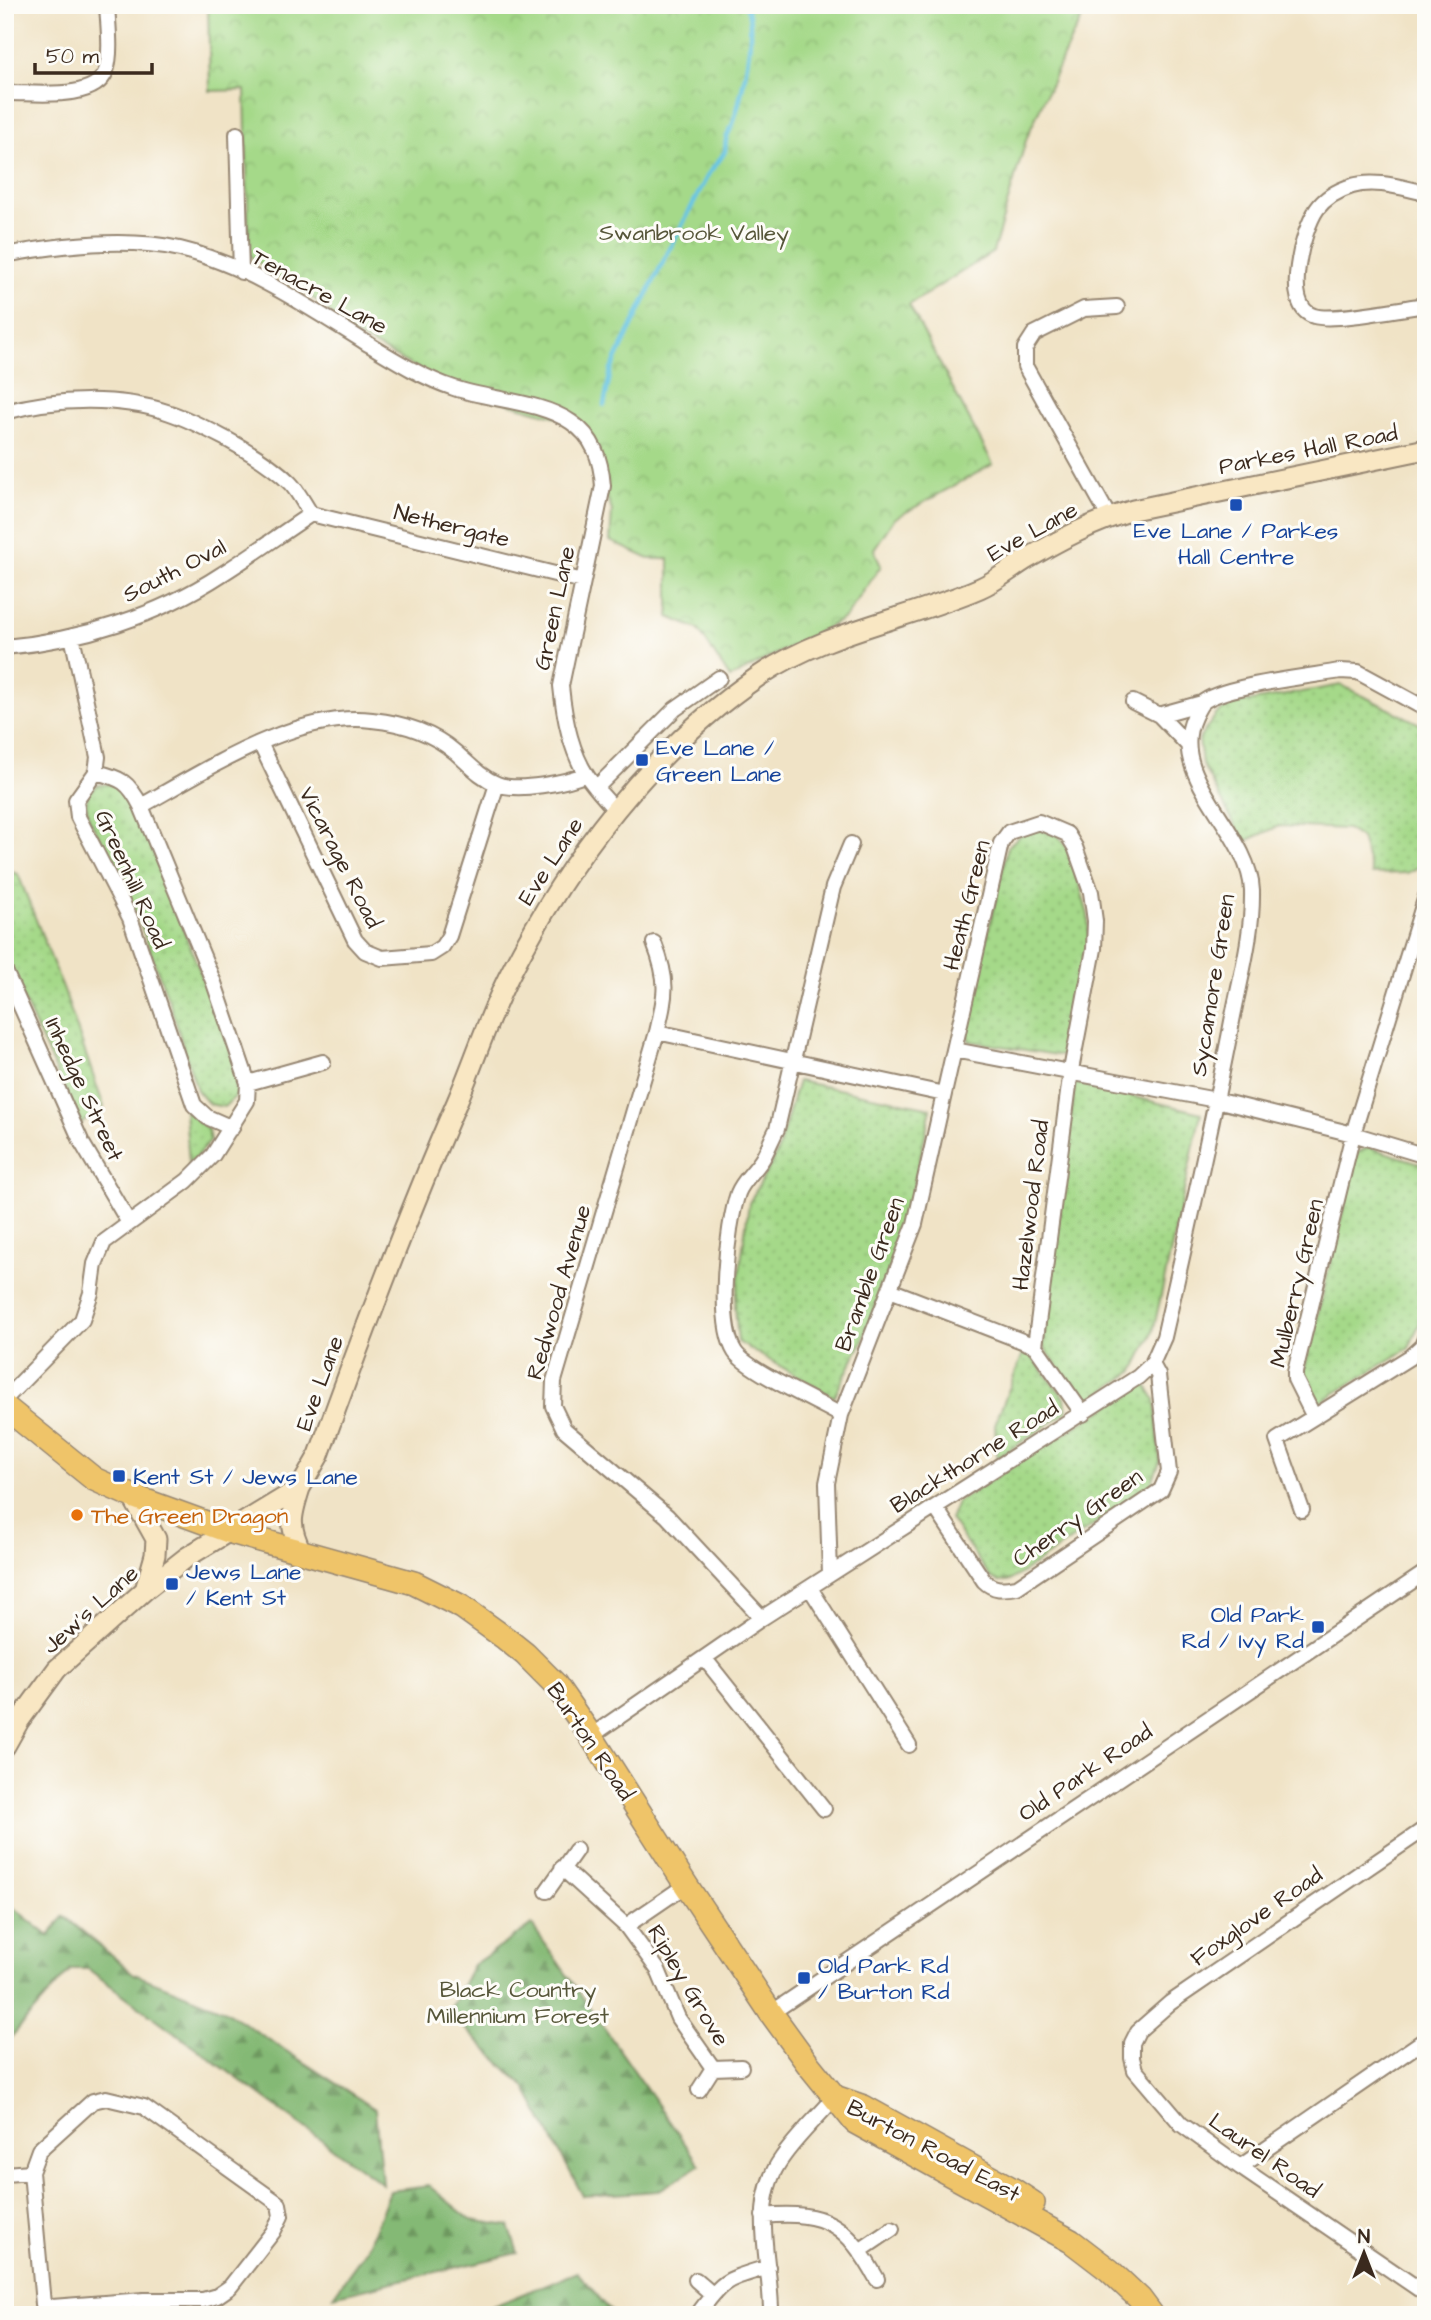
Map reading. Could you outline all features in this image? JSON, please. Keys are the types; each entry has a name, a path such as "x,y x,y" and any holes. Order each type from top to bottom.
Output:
{"main road":[{"name":"Burton Road","path":"5,1407 94,1479 132,1496 231,1532 414,1583 462,1607 525,1654 555,1684 592,1736 771,2013 835,2098"},
{"name":"Burton Road East","path":"835,2098 855,2122 1071,2241 1109,2270 1140,2299 1152,2315"},
{"name":"Burton Road East","path":"835,2098 864,2107 1012,2189 1097,2246 1147,2290 1170,2315"}],"street":[{"path":"5,93 77,92 90,89 101,81 108,58 107,5"},
{"path":"237,134 241,272"},
{"path":"1426,193 1374,183 1352,186 1329,196 1316,209 1309,226 1300,254 1296,294 1301,307 1312,316 1330,317 1426,304"},
{"name":"Tenacre Lane","path":"5,255 102,244 180,249 213,259 283,292 400,364 453,388 545,410 584,431 593,445"},
{"path":"1109,517 1026,366 1025,348 1034,334 1084,309 1116,307"},
{"path":"5,412 34,404 88,402 126,404 167,412 192,421 253,453 291,484 311,514"},
{"name":"Green Lane","path":"593,445 600,462 603,486 561,686 567,726 586,774 615,810"},
{"name":"Parkes Hall Road","path":"1199,495 1426,449"},
{"name":"Eve Lane","path":"231,1532 300,1488 319,1455 411,1208 511,972 556,892 593,839 657,764 713,710 762,675 818,644 982,587 1081,528 1109,517 1199,495"},
{"name":"Nethergate","path":"311,514 583,581"},
{"name":"South Oval","path":"5,647 72,636 143,616 209,582 311,514"},
{"path":"72,636 98,757 96,772"},
{"path":"1159,715 1202,703 1230,691 1340,671 1358,672 1426,709"},
{"path":"596,788 675,709 719,678"},
{"path":"1133,702 1159,715 1187,744"},
{"path":"1187,744 1189,730 1202,703"},
{"path":"141,806 260,743 331,721 369,719 404,725 430,735 453,750 475,771 497,784 544,784 575,779 586,774"},
{"name":"Vicarage Road","path":"260,743 355,940 365,951 382,958 431,954 442,947 450,936 497,784"},
{"name":"Sycamore Green","path":"1187,744 1193,767 1245,861 1252,887 1251,919 1216,1100 1353,1134"},
{"name":"Greenhill Road","path":"232,1128 207,1117 194,1105 130,918 78,817 76,800 96,772 118,778 129,785 141,806 214,983 248,1083"},
{"name":"Heath Green","path":"944,1094 1001,843 1009,832 1039,822 1067,834 1075,847 1091,892 1095,922 1094,949 1070,1070"},
{"path":"841,1415 750,1366 735,1352 725,1326 725,1277 739,1190 763,1158 777,1129 833,887 851,844"},
{"path":"1426,896 1353,1134 1426,1156"},
{"name":"Redwood Avenue","path":"654,943 664,968 666,993 657,1032 554,1381 553,1406 564,1429 667,1516 762,1618"},
{"name":"Inhedge Street","path":"5,971 82,1143 129,1223"},
{"path":"657,1032 944,1094"},
{"path":"954,1050 1216,1100"},
{"path":"5,1399 82,1320 91,1293 95,1264 104,1242 187,1181 214,1155 247,1101 248,1083 323,1062"},
{"name":"Hazelwood Road","path":"1035,1346 1070,1070"},
{"name":"Bramble Green","path":"830,1574 827,1483 841,1415 915,1224 944,1094"},
{"name":"Blackthorne Road","path":"592,1736 762,1618 1083,1414 1138,1377 1152,1364 1164,1337 1216,1100"},
{"name":"Mulberry Green","path":"1314,1417 1295,1378 1295,1372 1353,1134"},
{"path":"890,1290 1035,1346 1083,1414"},
{"path":"1302,1510 1276,1440 1410,1357 1422,1346 1426,1336"},
{"name":"Cherry Green","path":"935,1507 990,1587 1017,1587 1161,1490 1169,1472 1158,1375 1152,1364"},
{"path":"300,1488 291,1518 293,1536 302,1553"},
{"path":"132,1496 156,1539 155,1555 145,1590"},
{"name":"Jew's Lane","path":"5,1746 19,1721 57,1669 145,1590 187,1557 231,1532"},
{"name":"Old Park Road","path":"771,2013 1426,1572"},
{"path":"810,1588 909,1745"},
{"path":"705,1659 824,1809"},
{"name":"Foxglove Road","path":"1132,2057 1132,2043 1138,2031 1170,2003 1426,1828"},
{"path":"547,1891 576,1850"},
{"name":"Ripley Grove","path":"562,1868 626,1926 658,1970 678,2018 713,2068"},
{"name":"Ripley Grove","path":"626,1926 686,1885"},
{"path":"1240,2167 1426,2039"},
{"name":"Laurel Road","path":"1132,2057 1135,2070 1181,2124 1426,2294"},
{"name":"Ripley Grove","path":"713,2068 740,2067"},
{"name":"Ripley Grove","path":"699,2090 713,2068"},
{"path":"106,2098 120,2100 144,2107 274,2199 279,2204 281,2216 273,2232 230,2287 217,2296 203,2300 144,2300 52,2308 43,2304 41,2296 31,2172 39,2150 80,2110 93,2101 106,2098"},
{"path":"771,2315 772,2293 763,2216 767,2185 782,2158 835,2098"},
{"path":"5,2174 31,2172"},
{"path":"763,2216 785,2214 821,2218 838,2228 861,2250 877,2279"},
{"path":"861,2250 892,2229"},
{"path":"698,2314 712,2294 728,2279 768,2267"},
{"path":"696,2280 712,2294"}],"green space":[{"name":"Swanbrook Valley","path":"208,5 1089,5 1027,137 993,252 909,305 993,464 894,519 874,549 881,566 845,618 730,678 698,629 669,617 669,559 649,559 610,541 612,511 593,445 568,420 453,388 346,330 322,304 273,274 249,255 245,90 210,91"},
{"path":"1341,685 1426,727 1426,853 1423,865 1407,873 1372,874 1361,838 1347,829 1279,826 1244,842 1202,764 1199,739 1216,715 1230,705"},
{"path":"112,784 127,795 150,845 242,1078 241,1091 224,1107 209,1104 197,1090 169,1001 136,913 105,846 89,819 86,802 89,793 98,785"},
{"path":"1037,829 1058,835 1071,854 1088,915 1089,948 1072,1042 1063,1056 969,1041 966,1028 1008,846 1021,835"},
{"path":"5,870 18,874 64,991 104,1107 80,1124 5,959"},
{"path":"798,1081 931,1108 905,1227 862,1342 834,1397 738,1342 735,1306 749,1203 777,1153"},
{"path":"1075,1083 1201,1113 1153,1332 1134,1371 1083,1404 1043,1345"},
{"path":"185,1110 208,1129 210,1141 189,1165"},
{"path":"1368,1147 1426,1165 1426,1308 1409,1348 1319,1403 1302,1380 1357,1153"},
{"path":"1025,1349 1065,1398 1067,1412 997,1458 995,1424"},
{"path":"1145,1383 1155,1399 1160,1461 1150,1487 1011,1580 1000,1582 990,1577 950,1519 957,1502"},
{"path":"5,1901 49,1936 64,1916 134,1974 222,2009 375,2109 382,2184 88,1969 71,1969 5,2044"},
{"name":"Black Country Millennium Forest","path":"532,1925 700,2165 658,2191 583,2196 525,2087 448,2012 473,1965"},
{"path":"429,2186 471,2220 509,2226 518,2253 333,2296 366,2250 390,2191"},
{"path":"577,2272 614,2315 471,2315"}],"waterway":[{"path":"604,405 611,370 709,173 725,151 737,109 750,44 749,15 745,5"}],"place":[{"name":"Eve Lane / Parkes Hall Centre","path":"1236,505"},
{"name":"Eve Lane / Green Lane","path":"642,760"},
{"name":"Kent St / Jews Lane","path":"119,1476"},
{"name":"The Green Dragon","path":"77,1515"},
{"name":"Jews Lane / Kent St","path":"172,1584"},
{"name":"Old Park Rd / Ivy Rd","path":"1318,1627"},
{"name":"Old Park Rd / Burton Rd","path":"804,1978"}]}
